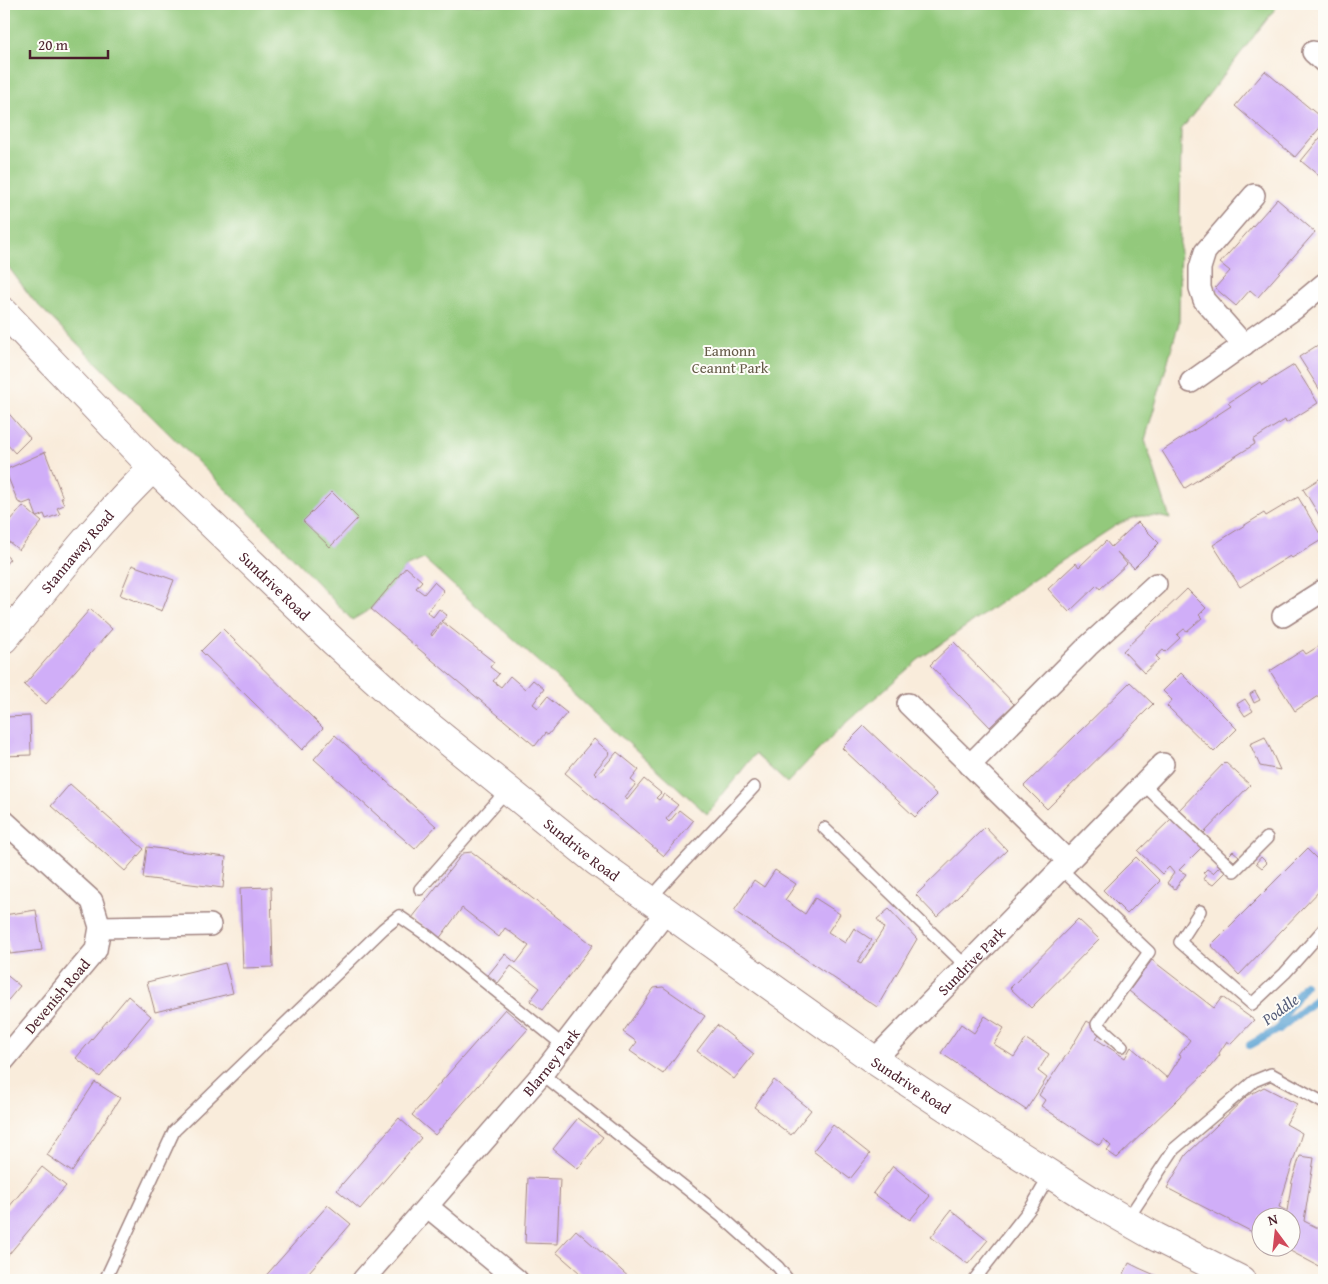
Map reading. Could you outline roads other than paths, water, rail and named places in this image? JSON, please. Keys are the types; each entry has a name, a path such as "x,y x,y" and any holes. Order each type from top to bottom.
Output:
{"street":[{"path":"1244,345 1204,300 1200,288 1200,268 1205,252 1254,195"},
{"path":"1191,382 1244,345 1324,284"},
{"name":"Sundrive Road","path":"4,312 153,468 334,642 402,704 597,862 874,1060 1094,1202 1235,1279"},
{"name":"Stannaway Road","path":"4,639 130,490 153,468"},
{"path":"970,765 1088,646 1156,584"},
{"path":"1283,616 1324,590"},
{"path":"908,704 970,765 1064,865"},
{"name":"Sundrive Park","path":"874,1060 1163,764"},
{"name":"Devenish Road","path":"4,822 92,901 100,927 96,950 4,1060"},
{"name":"Blarney Park","path":"363,1280 542,1074 564,1046 658,906"},
{"path":"100,927 210,925"},
{"path":"428,1207 517,1280"}],"lane":[{"path":"1143,784 1234,871 1267,838"},
{"path":"658,906 677,869 754,787"},
{"path":"420,889 506,790"},
{"path":"824,828 966,966"},
{"path":"1064,865 1149,952 1097,1024 1122,1046"},
{"path":"1200,911 1180,942 1252,1004 1285,973 1324,929"},
{"path":"105,1280 174,1131 399,916 428,936 564,1046"},
{"path":"542,1074 721,1216 778,1267 788,1280"},
{"path":"1127,1220 1174,1150 1254,1081 1272,1074 1324,1103"},
{"path":"974,1280 1032,1206 1050,1175"}],"waterway":[{"path":"1279,1029 1286,1011 1305,985"},
{"name":"Poddle","path":"1250,1045 1279,1029 1324,993"}],"park label":[{"name":"Eamonn Ceannt Park","path":"730,358"}]}
